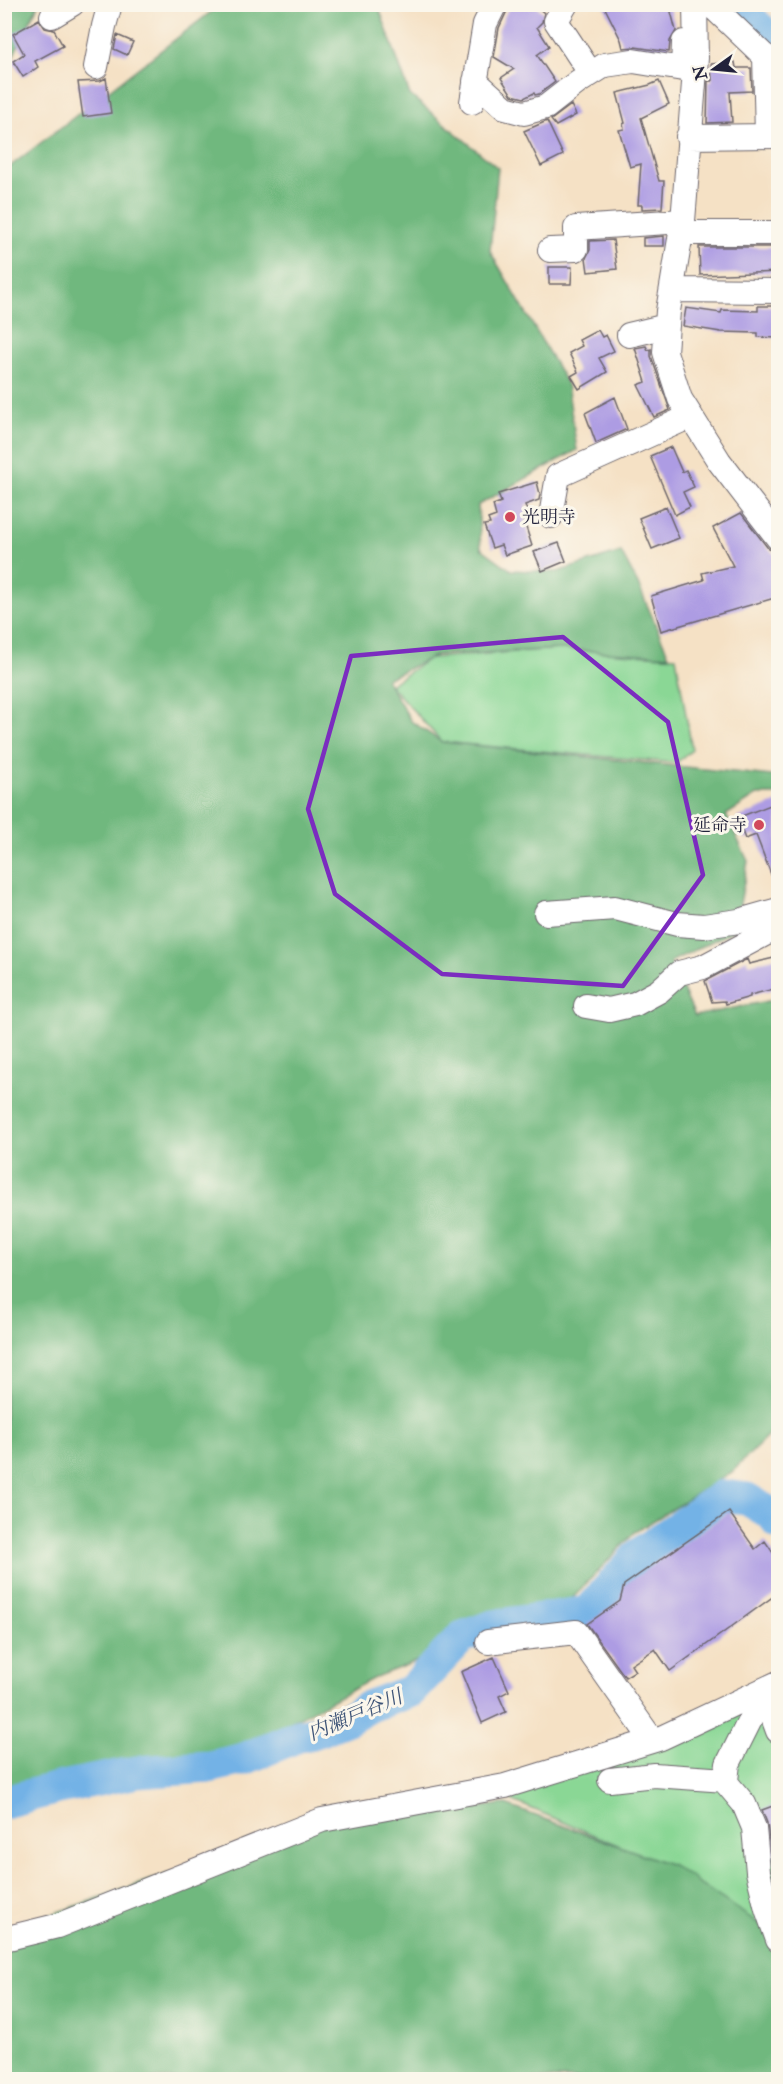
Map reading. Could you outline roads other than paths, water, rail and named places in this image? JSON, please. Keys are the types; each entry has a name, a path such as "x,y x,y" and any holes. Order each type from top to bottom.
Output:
{"street":[{"path":"96,67 110,4"},
{"path":"495,4 485,24 474,91 505,108 524,113 546,107 605,65 633,61 682,69"},
{"path":"566,4 555,21 591,74"},
{"path":"681,4 684,43 681,91 689,128"},
{"path":"695,4 696,58 682,227 665,352 680,399 719,461 778,538"},
{"path":"689,128 773,136 772,62 710,4"},
{"path":"550,250 576,249 576,228 682,227 778,233"},
{"path":"672,290 778,291"},
{"path":"629,335 667,326"},
{"path":"551,516 558,476 691,417"},
{"path":"546,913 615,908 677,924 705,926 739,921 778,910"},
{"path":"586,1006 609,1010 636,1004 659,991 680,973 703,967 778,927"},
{"path":"488,1642 576,1632 652,1740"},
{"path":"4,1939 57,1926 322,1820 505,1786 652,1740 765,1689"},
{"path":"765,1689 778,1731"},
{"path":"765,1689 729,1764 726,1780 744,1804 754,1828 758,1872 767,1909 778,1940"},
{"path":"610,1780 654,1775 726,1780"}],"waterway":[{"name":"内瀬戸谷川","path":"735,4 778,46"},
{"name":"内瀬戸谷川","path":"4,1802 137,1772 209,1767 244,1759 298,1736 313,1733 348,1719 370,1706 411,1691 462,1637 493,1626 587,1612 639,1554 722,1496 747,1499 773,1515 778,1523"}],"place":[{"name":"光明寺","path":"510,517"},
{"name":"延命寺","path":"759,825"}]}
